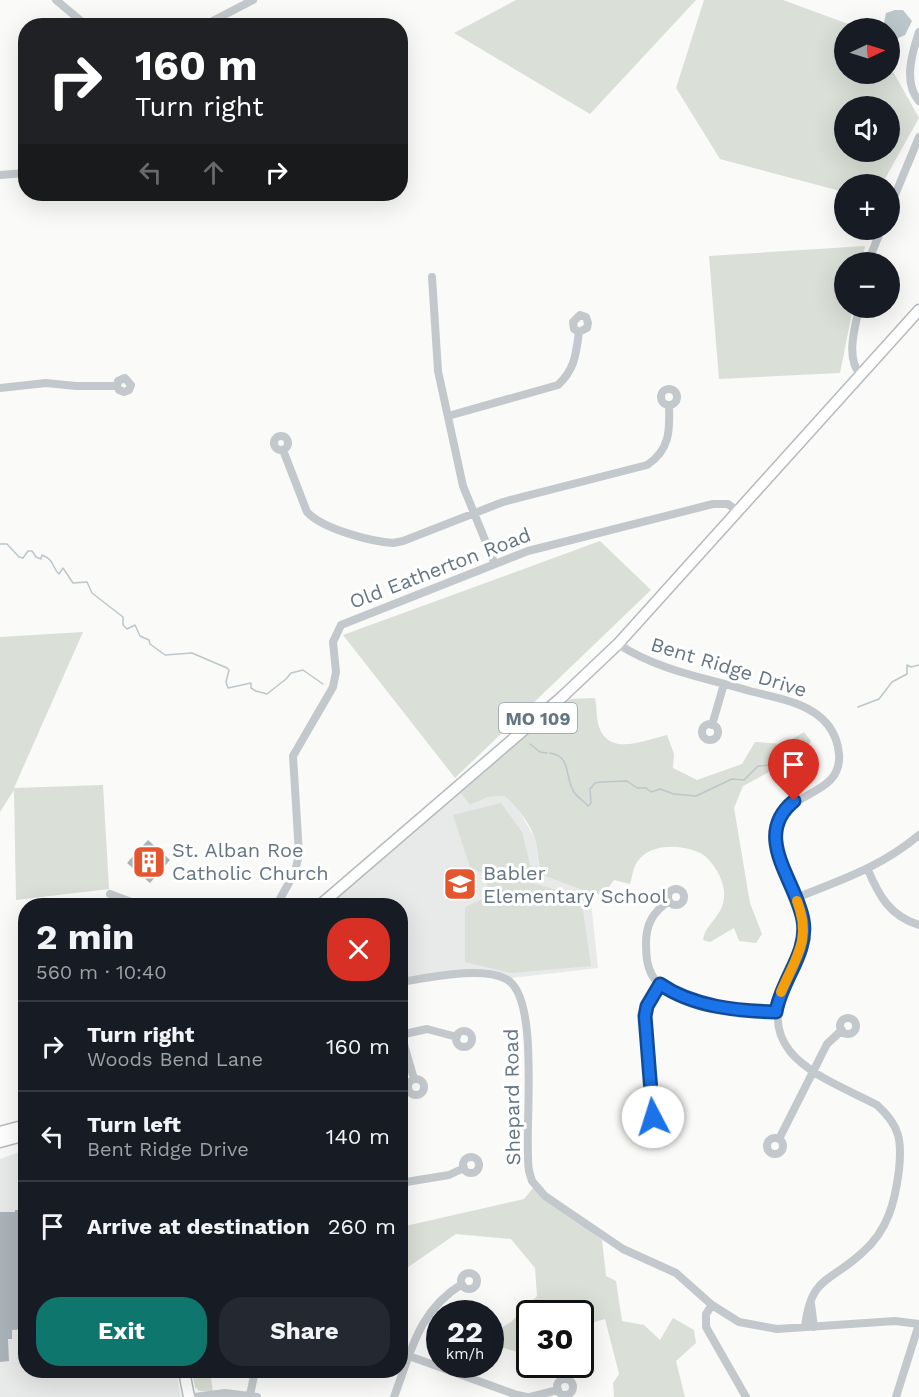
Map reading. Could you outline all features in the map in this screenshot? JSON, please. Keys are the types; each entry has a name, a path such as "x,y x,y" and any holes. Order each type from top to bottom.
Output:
{"main road":[{"name":"MO 109","path":"328,898 568,692 618,644 919,310"},
{"path":"0,1132 18,1127"},
{"path":"0,1142 18,1136"},
{"path":"185,1378 189,1397"}],"street":[{"path":"56,0 77,18"},
{"path":"218,18 253,0"},
{"path":"919,32 910,85 919,101"},
{"path":"900,183 919,137"},
{"path":"0,176 18,174"},
{"path":"432,277 438,371 463,486 494,562"},
{"path":"857,318 852,354 855,370 861,375"},
{"path":"448,416 558,385 572,369 579,332"},
{"path":"0,388 46,383 117,386"},
{"path":"283,450 307,512 325,525 393,543 520,497 647,465 659,456 667,443 670,430 669,405"},
{"name":"Old Eatherton Road","path":"280,898 295,872 299,854 293,756 333,687 336,672 333,649 337,630 345,622 528,550 713,504 728,504 738,511"},
{"name":"Bent Ridge Drive","path":"618,644 646,660 803,706 824,720 837,740 839,760 832,779 816,792 788,807 776,825 775,841 803,921 804,937 778,1000 776,1012"},
{"path":"712,725 724,684"},
{"path":"796,898 868,870 889,858 919,835"},
{"path":"868,870 885,903 901,917 919,925"},
{"path":"110,894 121,898"},
{"path":"669,901 653,915 646,935 647,964 660,984 670,991 720,1007 776,1012 778,1029 783,1042 798,1062 812,1072 877,1105 895,1124 900,1140 901,1155 896,1196 886,1224 862,1254 818,1286 807,1308 810,1327"},
{"name":"Shepard Road","path":"408,981 474,974 498,977 513,985 520,993 526,1014 529,1097 527,1162 532,1181 545,1196 623,1249 676,1273 712,1305 733,1319 748,1325 777,1329 895,1321 919,1324"},
{"path":"654,1122 645,1016 647,1006 660,984"},
{"path":"408,1033 427,1029 457,1037"},
{"path":"778,1139 831,1037 842,1030"},
{"path":"408,1058 414,1079"},
{"path":"408,1182 449,1175 464,1168"},
{"path":"462,1284 441,1299 429,1312 420,1327 409,1356 517,1395 529,1397 558,1390"},
{"path":"712,1305 706,1314 706,1327 746,1397"},
{"path":"896,1397 919,1324"},
{"path":"195,1397 225,1393 254,1396 255,1378"},
{"path":"394,1397 401,1378"}],"shaded area":[{"path":"516,0 696,0 590,114 454,33"},
{"path":"704,0 783,0 834,19 834,84 900,84 919,118 900,152 900,96 834,96 834,162 894,162 888,174 834,174 834,189 720,159 676,88"},
{"path":"903,10 912,21 905,35 900,37 900,18 885,18 886,13"},
{"path":"865,246 864,252 834,252 834,318 851,318 840,373 719,379 709,256"},
{"path":"600,541 651,590 455,778 343,635"},
{"path":"83,632 14,788 103,785 109,889 16,900 14,790 0,812 0,637"},
{"path":"595,698 599,727 611,742 638,743 667,735 674,754 673,768 697,780 742,764 755,742 784,744 804,732 811,741 803,754 743,786 734,808 750,903 762,934 756,943 739,941 734,928 710,942 703,940 722,907 724,891 722,880 716,869 700,853 684,848 658,848 650,851 637,862 630,884 614,880 603,895 590,893 542,875 536,842 528,823 519,810 504,796 488,797 470,805 460,792 570,699"},
{"name":"Babler Elementary School","path":"460,792 470,805 488,797 504,796 515,804 536,840 542,875 590,893 598,968 512,978 505,975 408,979 408,898 337,898"},
{"path":"501,803 522,832 535,884 581,896 591,966 511,973 465,962 465,907 490,896 485,875 470,867 453,815"},
{"path":"18,1153 18,1378 177,1378 181,1397 0,1397 0,1159"},
{"path":"533,1188 602,1240 606,1276 616,1281 622,1321 644,1325 660,1340 673,1318 694,1330 696,1343 676,1361 685,1397 614,1397 613,1383 619,1374 605,1319 594,1322 594,1300 533,1300 537,1296 535,1268 511,1239 456,1234 408,1267 408,1225 524,1199"},
{"path":"516,1317 516,1351 504,1348 504,1326"},
{"path":"193,1378 211,1378 213,1392 199,1391 195,1387"}],"building":[{"name":"St. Alban Roe Catholic Church","path":"148,840 170,860 150,883 127,863"},
{"path":"18,1210 18,1330 12,1330 12,1339 8,1339 9,1361 0,1362 0,1212"}],"waterway":[{"path":"0,544 7,544 19,557 23,558 28,551 32,551 36,557 41,559 42,555 49,559 59,574 63,568 73,583 87,582 92,593 123,617 123,625 127,629 135,625 140,636 149,640 150,644 165,655 192,653 227,668 229,670 226,682 228,688 251,683 251,688 267,694 291,673 303,670 323,684"},
{"path":"858,707 879,699 892,682 907,674 907,665 911,667 919,665"},
{"path":"550,753 562,758 574,792 588,806 591,803 590,789 595,783 601,782 627,781 637,788 646,788 651,792 660,789 674,794 696,796 732,779 744,780 758,766 771,765 785,753 795,751 804,742"},
{"path":"530,744 540,752 547,753"}],"slow traffic":[{"path":"781,992 804,937 803,921 797,901"}],"place":[{"name":"St. Alban Roe Catholic Church","path":"149,862"},
{"name":"Babler Elementary School","path":"460,884"}],"route":[{"path":"653,1117 645,1016 647,1006 660,984 670,991 720,1007 776,1012 778,1000 804,937 801,913 775,841 776,825 781,815 794,801"}]}
